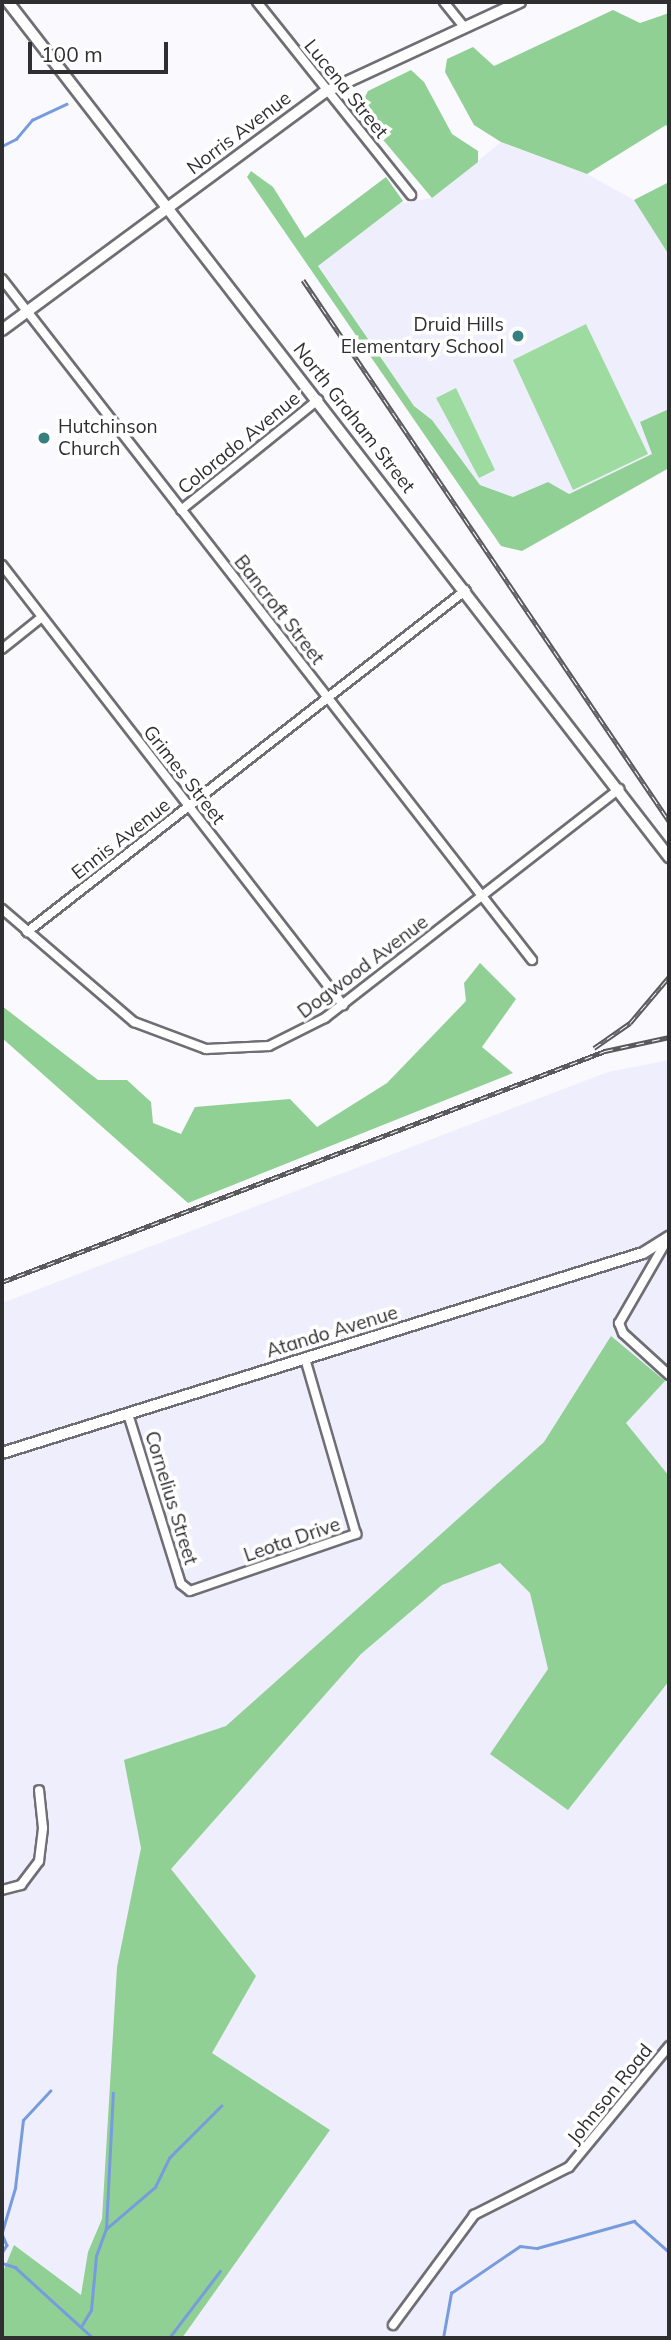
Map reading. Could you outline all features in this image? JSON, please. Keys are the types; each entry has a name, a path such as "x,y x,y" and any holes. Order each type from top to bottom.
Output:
{"main road":[{"name":"North Graham Street","path":"8,2 466,590 669,858"},
{"name":"Atando Avenue","path":"2,1452 633,1256 669,1237"}],"street":[{"name":"Lucena Street","path":"257,2 411,195"},
{"path":"444,2 465,28"},
{"name":"Norris Avenue","path":"2,330 328,90 520,2"},
{"name":"Bancroft Street","path":"2,279 532,960"},
{"name":"Colorado Avenue","path":"181,510 318,400"},
{"name":"Grimes Street","path":"2,565 343,1004"},
{"name":"Ennis Avenue","path":"27,932 466,590"},
{"path":"2,649 41,617"},
{"name":"Dogwood Avenue","path":"2,909 114,1009 160,1035 194,1046 241,1051 269,1046 308,1030 619,789"},
{"path":"669,1237 620,1317 620,1327 669,1375"},
{"name":"Leota Drive","path":"185,1590 356,1534 305,1359"},
{"name":"Cornelius Street","path":"128,1414 185,1590"},
{"path":"2,1890 21,1885 39,1861 43,1828 39,1790"},
{"name":"Johnson Road","path":"393,2325 474,2216 489,2204 537,2186 569,2166 669,2046"}],"shaded area":[{"name":"Druid Hills Elementary School","path":"501,142 587,174 634,200 669,255 669,409 640,423 653,454 568,494 548,482 513,497 480,485 432,420 414,406 318,265 401,203 432,198"},
{"path":"669,1060 669,2338 95,2338 4,2270 2,2253 2,1303 608,1072"}],"green space":[{"path":"613,10 640,23 669,13 669,130 666,125 587,174 501,142 474,125 445,72 447,59 473,47 494,66"},
{"path":"411,70 424,82 452,134 478,151 478,162 432,198 358,110 368,91"},
{"path":"251,171 273,187 305,238 386,177 403,201 318,266 414,406 432,420 480,485 513,497 548,482 569,494 652,454 640,422 669,409 669,468 522,551 501,546 247,177"},
{"path":"669,182 669,255 634,200"},
{"path":"586,324 648,454 573,490 513,360"},
{"path":"456,388 495,470 479,478 436,398"},
{"path":"480,963 516,999 482,1047 513,1073 188,1203 2,1038 2,1006 98,1080 127,1080 151,1102 153,1123 181,1134 195,1107 290,1099 317,1127 387,1083 466,1001 464,983"},
{"path":"611,1336 665,1381 626,1423 669,1476 669,1681 568,1810 490,1754 548,1669 530,1593 500,1563 442,1585 361,1654 171,1869 256,1976 212,2053 330,2130 182,2338 2,2338 2,2253 4,2269 14,2245 81,2295 88,2252 102,2219 117,1967 141,1848 124,1760 226,1726 544,1442"}],"waterway":[{"path":"2,146 16,139 32,120 67,104"},
{"path":"2,2232 15,2188 23,2120 50,2091"},
{"path":"106,2229 113,2093"},
{"path":"82,2325 91,2310 96,2256 106,2229 155,2187 169,2158 221,2106"},
{"path":"443,2338 451,2293 520,2246 537,2248 634,2221 669,2252"},
{"path":"2,2234 7,2245 2,2253"},
{"path":"2,2263 15,2267 93,2338"},
{"path":"169,2338 220,2271"}],"railway":[{"path":"303,280 669,821"},
{"path":"594,1048 630,1023 669,977"},
{"path":"2,1282 605,1051 669,1037"}],"place":[{"name":"Druid Hills Elementary School","path":"518,336"},
{"name":"Hutchinson Church","path":"44,438"}]}
